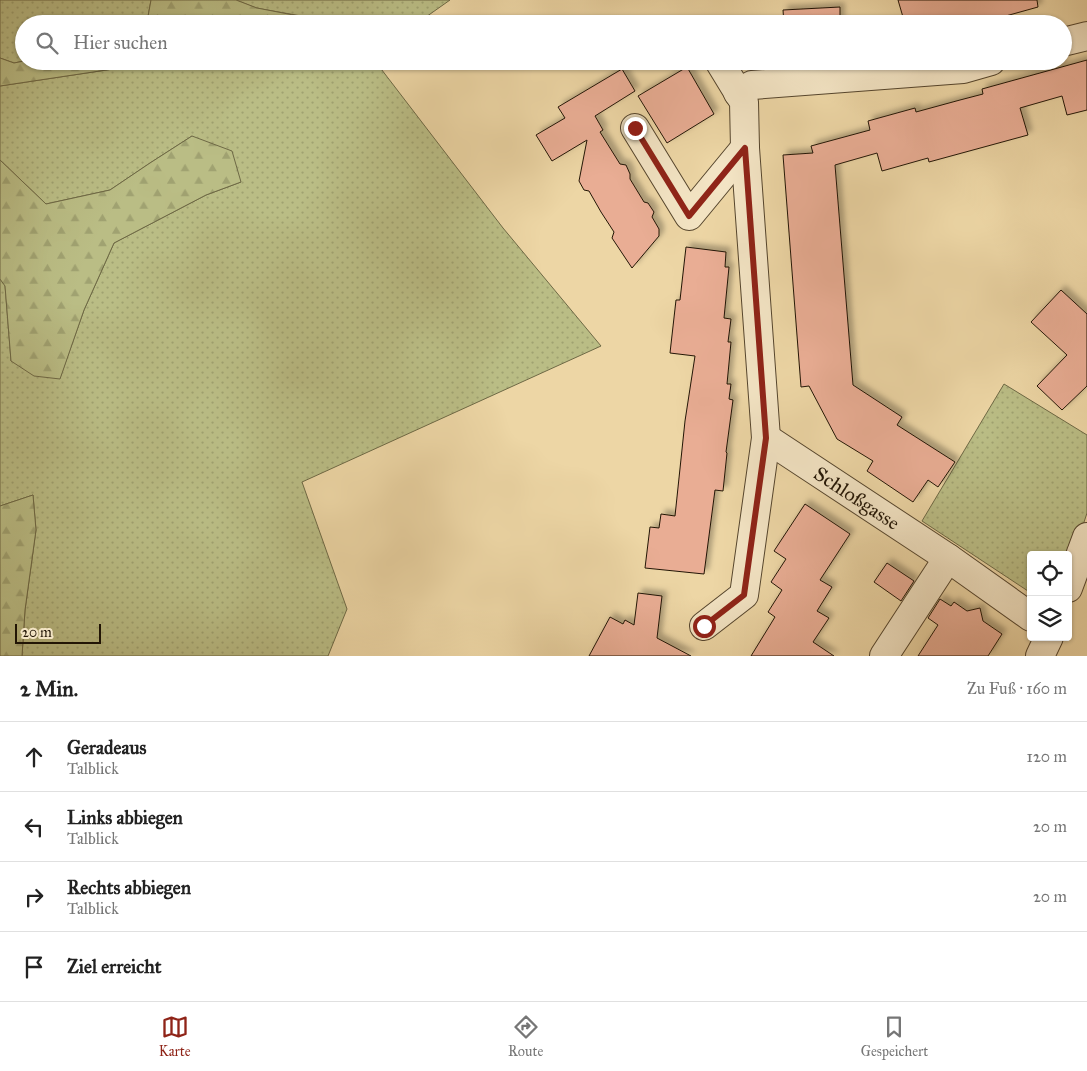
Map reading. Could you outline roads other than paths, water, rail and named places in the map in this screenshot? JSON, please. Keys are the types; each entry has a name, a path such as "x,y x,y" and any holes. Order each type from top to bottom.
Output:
{"street":[{"path":"1072,40 1087,36"},
{"path":"704,626 744,595 766,438 745,148 744,102 724,70"},
{"path":"738,93 752,85 949,70"},
{"path":"635,128 689,216 745,148"},
{"name":"Schloßgasse","path":"766,438 948,558 1027,615"},
{"path":"1072,577 1087,537"},
{"path":"884,656 948,558"},
{"path":"1040,656 1047,641"}]}
